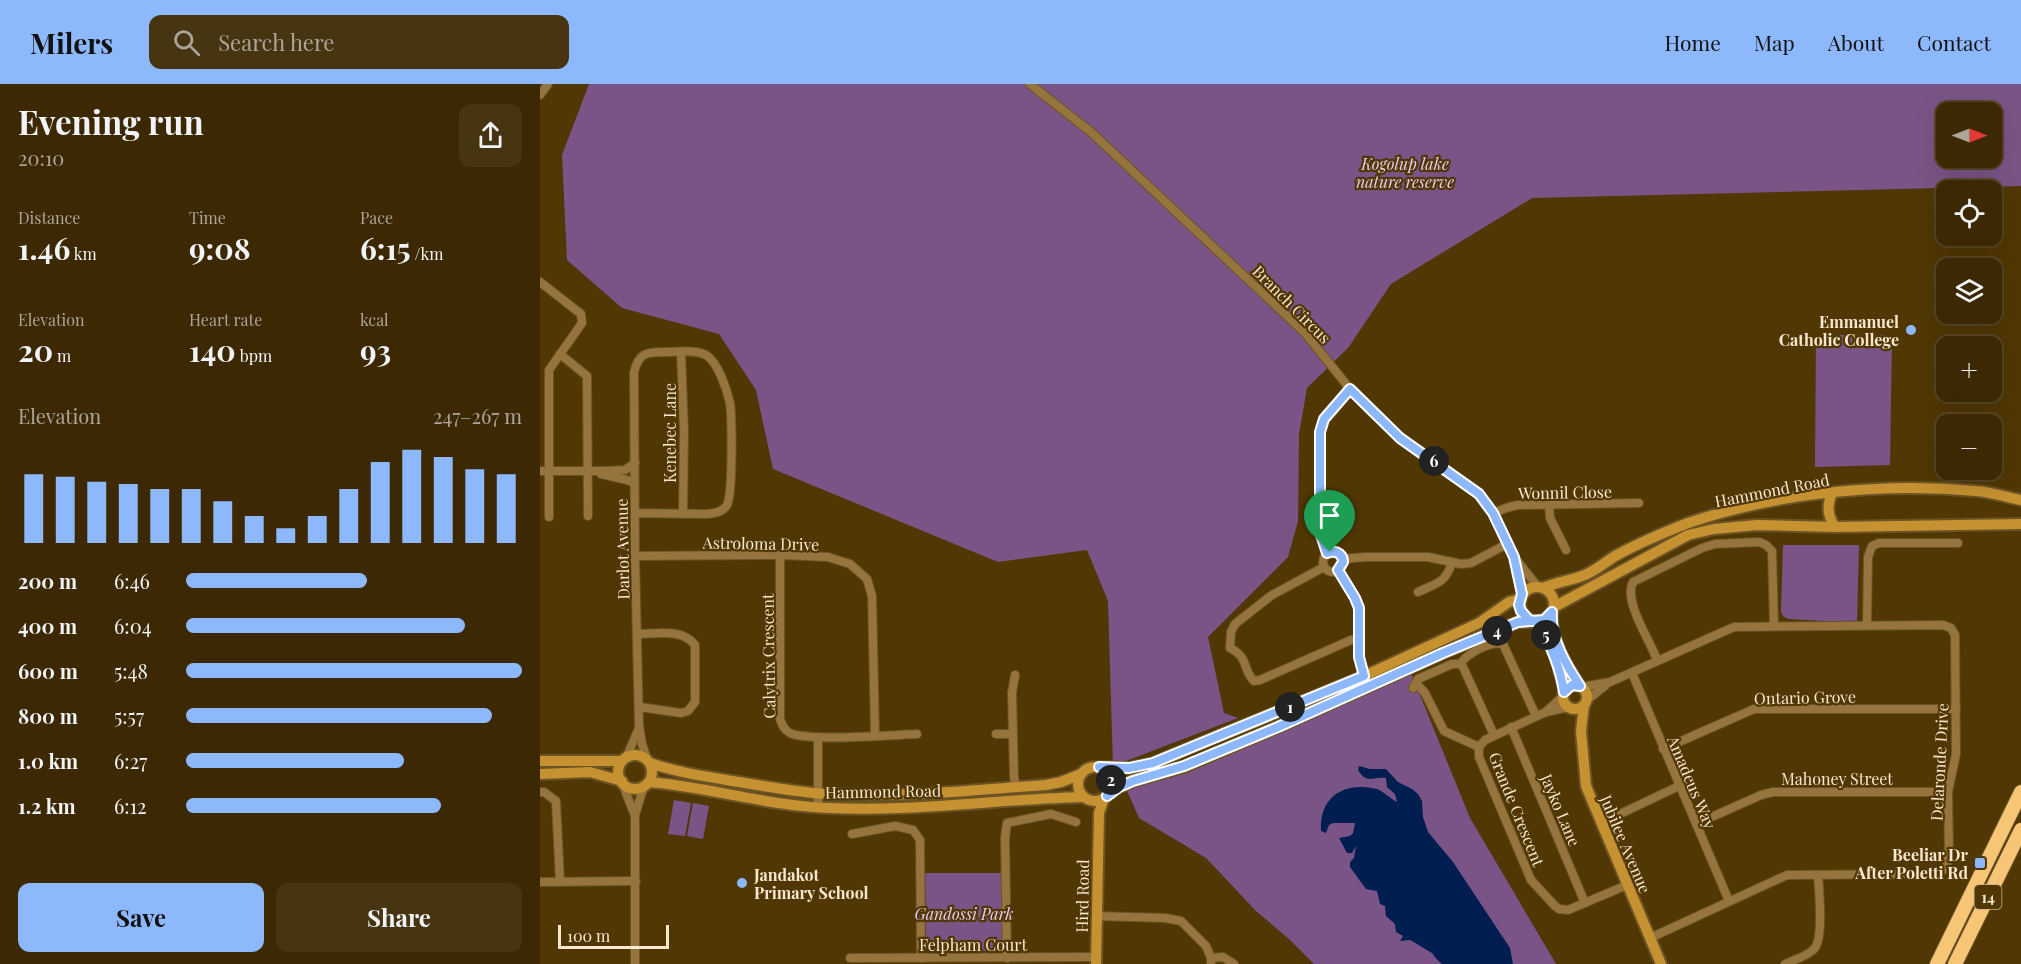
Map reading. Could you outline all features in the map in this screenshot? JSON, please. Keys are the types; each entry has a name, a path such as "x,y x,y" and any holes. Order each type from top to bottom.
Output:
{"highway":[{"name":"14","path":"1937,964 2019,798"},
{"name":"14","path":"1955,964 2021,830"}],"main road":[{"name":"Hammond Road","path":"1540,587 1583,576 1618,555 1687,524 1757,505 1832,493 1890,487 1978,491 2021,500"},
{"path":"1832,493 1828,503 1830,519 1834,527"},
{"path":"1757,505 1757,525"},
{"name":"Hammond Road","path":"1553,610 1688,536 1714,529 1757,525 1834,527 2021,524"},
{"path":"1553,610 1549,617 1537,622 1518,622 1184,766 1133,781 1096,801 1085,798 1078,788 1081,774 1089,768 1129,768 1153,763 1364,676 1479,623 1521,596 1529,588 1540,587 1552,596 1553,610 1552,622 1557,640 1569,668 1586,692 1585,703 1577,709 1566,701 1572,685 1581,686"},
{"path":"1521,596 1521,611 1524,616 1537,622"},
{"name":"Jubilee Avenue","path":"1537,622 1556,656 1566,701 1581,731"},
{"name":"Jubilee Avenue","path":"1585,703 1581,731 1586,786 1661,964"},
{"path":"540,761 624,759 639,755 648,761 652,772 646,784 633,788 590,772 540,774"},
{"path":"622,782 619,771 624,759"},
{"name":"Hammond Road","path":"648,761 668,769 703,776 818,793 884,794 1016,788 1061,782 1081,774"},
{"path":"1099,767 1109,774 1111,779 1112,785 1106,797"},
{"name":"Hammond Road","path":"646,784 669,783 770,801 856,809 987,804 1058,796 1085,798"},
{"name":"Hird Road","path":"1096,960 1100,807 1106,797"},
{"name":"Hird Road","path":"1085,798 1099,828"}],"street":[{"path":"540,95 548,84"},
{"name":"Branch Circus","path":"1030,84 1091,132 1305,333 1350,389 1400,438 1479,494 1493,513 1514,557 1540,587"},
{"path":"540,282 581,314 582,323 549,370 544,471 549,517"},
{"path":"635,513 717,513 726,507 731,493 729,403 720,373 715,363 707,356 681,352"},
{"name":"Darlot Avenue","path":"648,761 639,726 634,372 637,361 644,354 681,352"},
{"name":"Kenebec Lane","path":"681,352 684,431 683,514"},
{"path":"560,354 587,376 590,471 588,516"},
{"path":"1327,553 1320,525 1320,432 1324,419 1350,389"},
{"path":"544,471 625,470 635,463"},
{"path":"590,471 634,483"},
{"name":"Wonnil Close","path":"1493,513 1518,505 1639,503"},
{"path":"1549,505 1550,518 1566,550"},
{"path":"1658,660 1631,601 1630,587 1636,579 1715,544 1759,542 1772,551 1774,626"},
{"path":"1867,625 1868,557 1872,546 1880,543 1958,543"},
{"path":"1343,559 1428,556 1452,562 1471,563 1507,544"},
{"path":"1337,552 1343,559 1342,566 1338,570 1329,571 1324,567 1323,558 1327,553 1337,552"},
{"name":"Astroloma Drive","path":"635,556 780,555 828,557 850,564 867,579 872,596 875,735"},
{"name":"Calytrix Crescent","path":"780,555 780,719 784,730 792,735 818,737 917,734"},
{"name":"Branch Circus","path":"1514,557 1521,596"},
{"path":"1418,591 1444,580 1449,574 1452,562"},
{"path":"1324,567 1272,595 1235,624 1231,632 1230,648 1243,658 1250,677 1254,681 1351,640 1359,639"},
{"path":"1338,570 1359,608 1359,657 1364,676"},
{"name":"Delaronde Drive","path":"1585,703 1594,693 1610,682 1730,628 1943,626 1951,628 1956,639 1956,754 1948,792 1949,855 1946,868 1942,872 1936,874 1787,875 1650,938"},
{"path":"637,634 680,633 695,645 695,702 688,711 681,713 640,706"},
{"path":"1479,747 1444,731 1425,693 1415,686 1419,679 1452,664 1460,664 1472,653 1495,643 1503,644 1536,716"},
{"path":"1460,664 1494,735"},
{"name":"Amadeus Way","path":"1632,673 1728,902"},
{"path":"1015,675 1012,693 1016,788"},
{"name":"Delaronde Drive","path":"1581,686 1610,682"},
{"name":"Grande Crescent","path":"1566,701 1485,740 1479,747 1479,757 1530,880 1559,909 1568,910 1628,885"},
{"name":"Ontario Grove","path":"1663,749 1754,710 1956,709"},
{"name":"Darlot Avenue","path":"624,759 639,726"},
{"name":"Jayko Lane","path":"1511,728 1585,903"},
{"path":"996,734 1013,734"},
{"path":"818,737 818,807"},
{"path":"622,782 635,816 635,964"},
{"path":"635,816 646,784"},
{"path":"1600,823 1679,786"},
{"path":"540,792 544,792 556,801 560,882"},
{"name":"Mahoney Street","path":"1696,824 1761,795 1773,792 1948,792"},
{"path":"1007,958 1005,838 1007,823 1051,814 1076,822"},
{"path":"852,834 895,826 913,830 920,840 921,958"},
{"path":"1785,964 1811,952 1817,945 1819,933 1818,875"},
{"path":"540,882 636,881"},
{"path":"1096,916 1165,918 1181,921 1206,946 1211,961 1223,957 1234,964"},
{"name":"Felpham Court","path":"850,958 921,958 954,961 1007,958 1096,960"}],"green space":[{"name":"Kogolup lake nature reserve","path":"589,84 2021,84 2021,186 2002,186 2002,180 1936,180 1936,188 1532,198 1391,284 1348,348 1307,388 1299,434 1298,521 1288,557 1208,637 1224,713 1238,718 1113,766 1108,601 1087,550 998,562 773,469 756,390 719,334 622,308 567,260 562,155"},
{"path":"1816,335 1892,335 1890,465 1815,467"},
{"path":"1783,545 1859,545 1857,623 1784,617 1781,612"},
{"path":"1411,673 1470,818 1556,964 1314,964 1256,911 1206,858 1139,818 1125,786"},
{"path":"674,800 691,803 685,836 668,834"},
{"path":"693,803 709,806 703,839 687,836"},
{"name":"Gandossi Park","path":"925,873 1002,873 1003,935 999,946 994,951 937,952 927,947"}],"water":[{"path":"1359,766 1386,769 1398,782 1418,794 1422,801 1423,817 1428,832 1453,862 1510,948 1513,964 1442,964 1432,953 1412,941 1400,941 1403,936 1396,932 1395,924 1386,916 1385,906 1380,904 1377,891 1366,889 1350,867 1356,846 1352,853 1347,853 1339,838 1350,836 1355,823 1333,823 1329,825 1326,833 1321,831 1324,809 1329,800 1345,790 1354,787 1377,789 1397,802 1395,794 1387,787 1386,778 1368,779 1361,775 1358,770"}],"place":[{"name":"Emmanuel Catholic College","path":"1911,330"},
{"name":"Beeliar Dr After Poletti Rd","path":"1980,863"},
{"name":"Jandakot Primary School","path":"742,883"}],"route":[{"path":"1330,552 1327,553 1320,525 1320,432 1324,419 1350,389 1400,438 1479,494 1493,513 1514,557 1522,594 1519,605 1521,611 1529,620 1538,622 1545,633 1556,656 1564,692 1572,685 1580,686 1569,668 1553,631 1552,612 1544,620 1538,622 1518,622 1184,766 1133,781 1107,796 1112,785 1111,779 1105,770 1099,767 1129,768 1153,763 1364,676 1359,657 1359,608 1338,570 1342,566 1342,556 1334,551 1330,552"}]}
